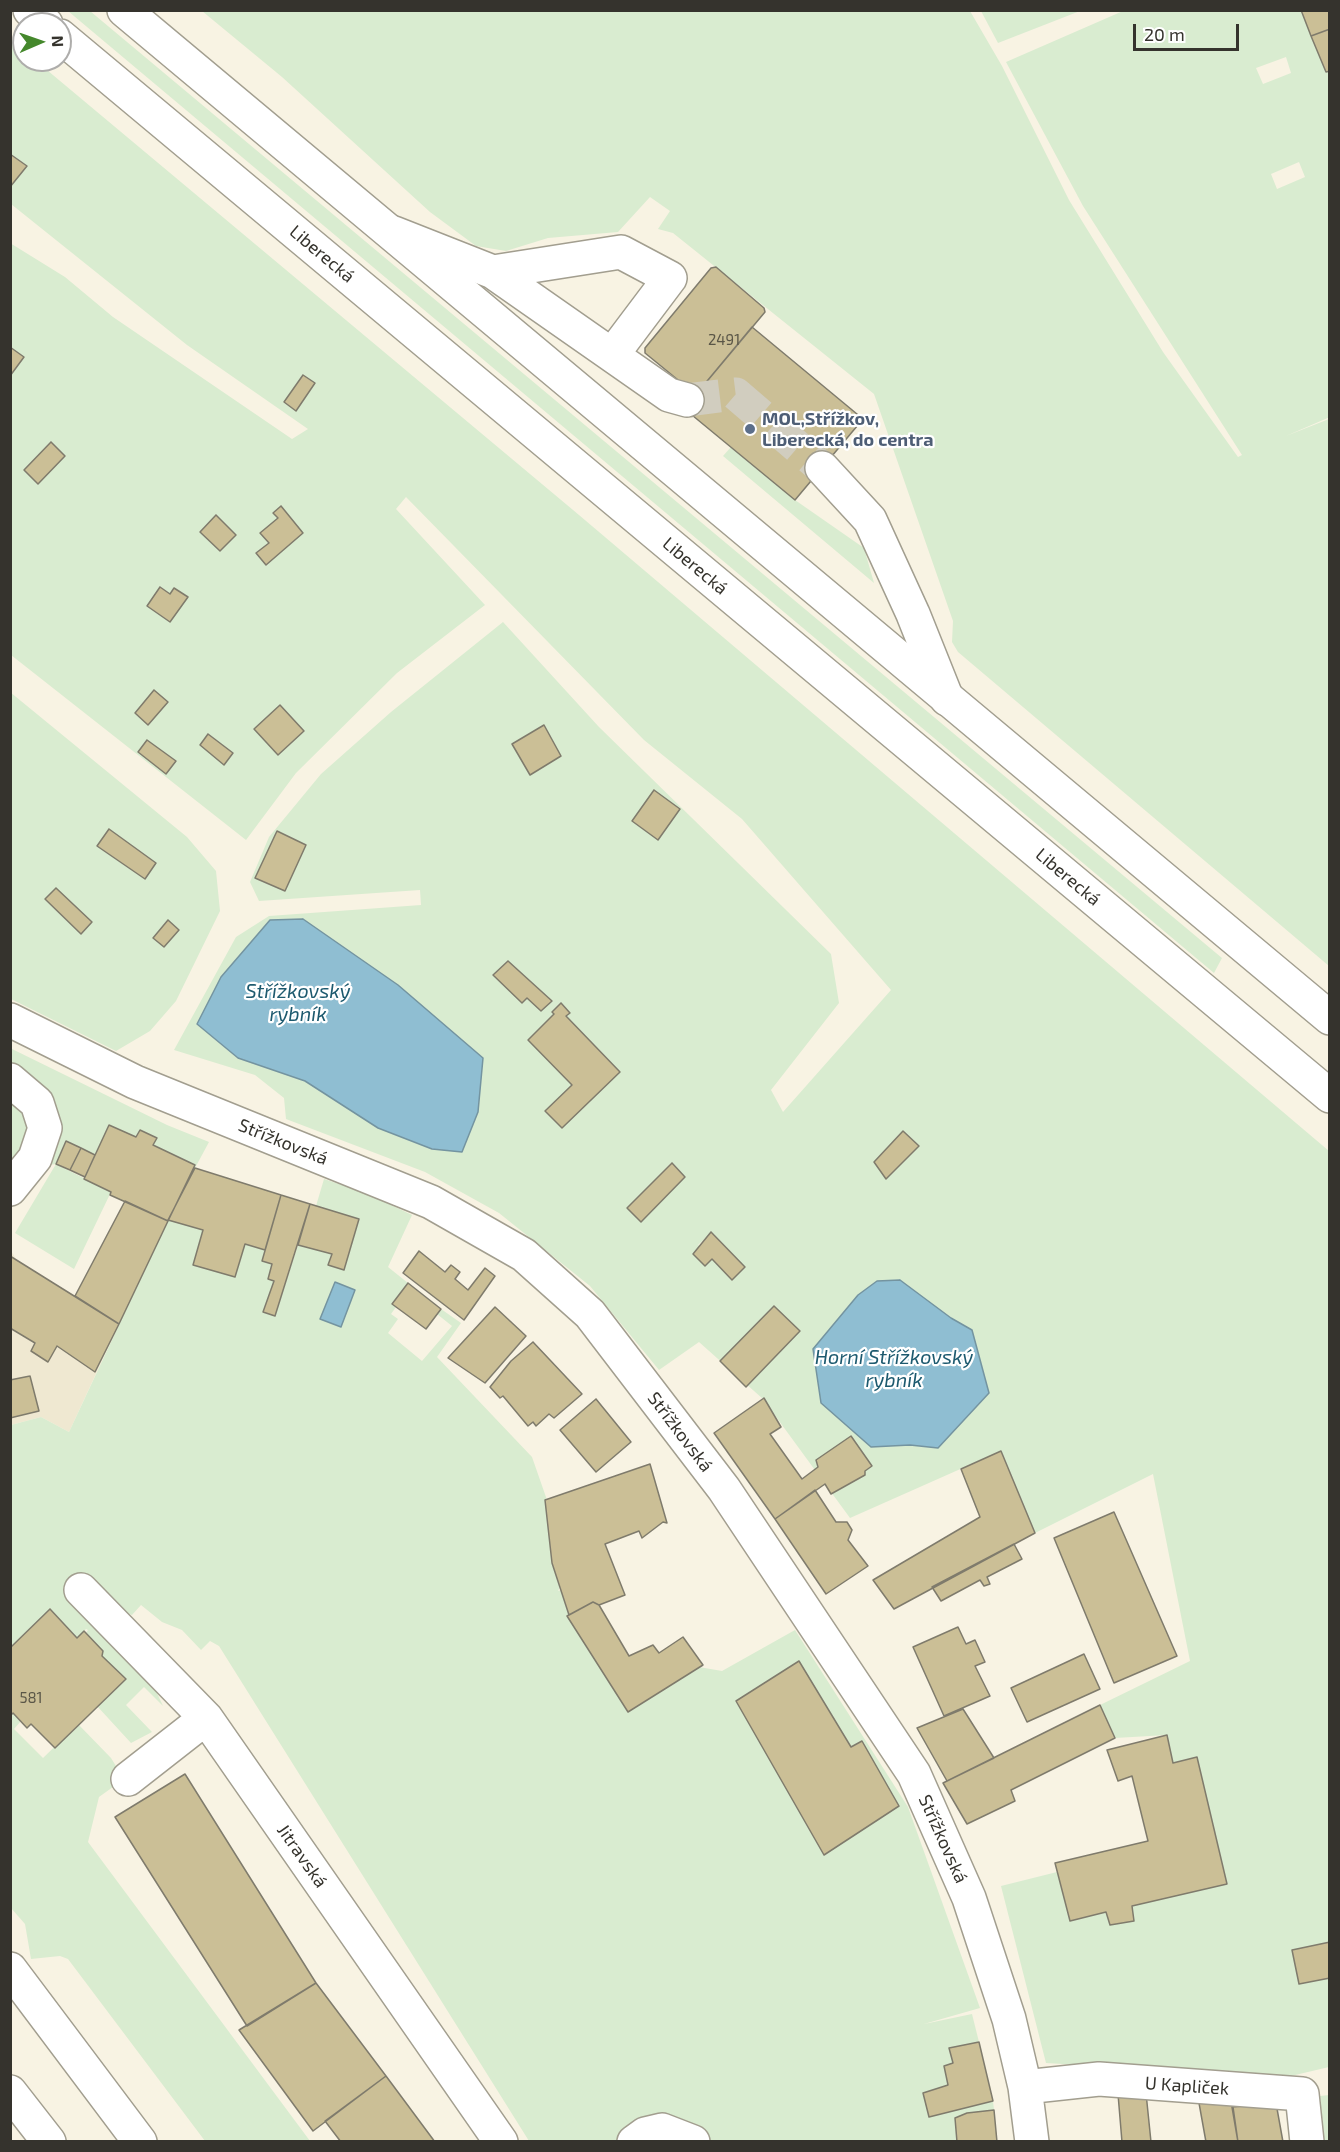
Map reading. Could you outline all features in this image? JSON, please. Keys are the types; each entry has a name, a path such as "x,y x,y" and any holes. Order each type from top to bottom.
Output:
{"main road":[{"path":"124,10 1329,1018"},
{"name":"Liberecká","path":"72,46 1329,1096"},
{"path":"382,228 493,272 669,394 687,400"},
{"path":"493,272 621,252 670,279 612,355"},
{"path":"822,468 870,520 913,614 947,699"},
{"name":"Střížkovská","path":"10,1020 135,1082 431,1202 524,1255 590,1314 724,1489 914,1774 969,1898 1009,2019 1025,2087 1032,2142"},
{"path":"10,1080 37,1103 45,1128 35,1158 12,1186"},
{"name":"Jitravská","path":"81,1590 206,1718 501,2142"},
{"path":"128,1779 206,1718"},
{"path":"10,1969 140,2142"},
{"name":"U Kapliček","path":"1025,2087 1099,2079 1302,2094 1307,2142"},
{"path":"10,2091 49,2142"},
{"path":"634,2142 645,2134 662,2130 693,2142"}],"shaded area":[{"path":"10,1249 16,1259 119,1324 69,1432 41,1417 11,1425"}],"green space":[{"path":"90,11 1222,958 1214,973 72,14 72,12 69,12"},
{"path":"202,11 970,11 1002,66 1069,200 1163,352 1238,457 1242,455 1083,206 1006,62 1123,11 1301,11 1326,72 1329,71 1330,417 1286,436 1329,419 1329,966 958,652 952,642 953,621 874,394 673,233 658,229 670,211 650,197 618,232 548,238 506,251 476,246 430,212 282,77","holes":["1286,57 1291,73 1263,84 1256,68","1299,162 1305,177 1277,189 1271,174"]},
{"path":"981,11 1080,11 998,43"},
{"path":"11,39 12,72 49,72 579,515 1329,1151 1330,1942 1292,1950 1300,1984 1329,1978 1329,2067 1291,2076 1257,2076 1046,2063 1001,1886 1057,1872 1070,1920 1106,1912 1110,1925 1134,1921 1132,1906 1227,1883 1197,1757 1173,1763 1167,1735 1115,1738 1100,1705 1190,1661 1153,1474 1035,1533 1001,1451 850,1518 763,1399 699,1342 659,1370 590,1286 499,1213 425,1172 286,1119 284,1098 255,1075 174,1050 236,937 269,916 421,905 420,890 259,901 250,882 269,837 321,774 391,712 503,622 599,727 831,954 839,1003 771,1090 783,1112 891,990 742,819 644,740 406,497 396,509 485,605 397,673 296,773 246,840 11,655 10,243 65,277 113,317 292,439 308,429 187,345 11,204","holes":["221,977 448,1030 483,1058 378,1128 305,1081 238,1058 197,1024","903,1131 919,1146 886,1178 874,1162","671,1163 685,1177 641,1222 628,1208","711,1233 745,1267 732,1280 712,1259 705,1266 693,1254 701,1247 698,1245","951,1318 972,1330 989,1393 937,1448 910,1445 871,1447"]},
{"path":"731,447 795,500 864,548 874,583 723,456"},
{"path":"10,692 187,837 216,871 220,911 176,1001 150,1031 116,1051 11,999"},
{"path":"10,1048 167,1125 209,1142 195,1168 194,1165 153,1145 157,1138 140,1130 136,1137 109,1125 95,1155 66,1141 56,1164 23,1169 11,1161"},
{"path":"56,1164 111,1192 74,1269 15,1233"},
{"path":"324,1179 366,1193 412,1215 388,1267 408,1283 392,1304 396,1307 391,1314 398,1319 388,1333 422,1361 452,1326 437,1314 441,1309 461,1323 437,1357 532,1457 547,1500 553,1560 551,1561 560,1587 558,1591 561,1590 569,1616 628,1711 699,1667 722,1671 795,1630 908,1807 980,2008 924,2024 972,2014 979,2042 949,2048 953,2063 948,2085 923,2093 929,2117 993,2101 994,2110 967,2113 955,2118 957,2141 529,2141 219,1646 210,1641 201,1650 182,1630 162,1622 141,1605 132,1615 118,1610 163,1706 144,1687 126,1705 152,1732 131,1743 97,1706 125,1678 102,1656 103,1651 86,1633 88,1630 86,1629 77,1638 50,1609 11,1649 11,1425 41,1417 69,1432 168,1220 203,1230 194,1265 235,1277 245,1244 265,1250 262,1261 272,1264 268,1278 274,1281 263,1312 275,1316 298,1245 332,1254 329,1265 344,1270 359,1219 316,1206"},
{"path":"13,1713 21,1721 14,1729 43,1758 78,1724 111,1758 124,1779 99,1797 88,1842 310,2141 205,2141 68,1959 60,1956 31,1959 25,1924 11,1908 11,1716"},
{"path":"1329,2095 1329,2141 1324,2141 1320,2096"}],"water":[{"name":"Střížkovský rybník","path":"303,919 398,985 483,1058 478,1112 462,1152 432,1149 378,1128 305,1081 238,1058 197,1024 221,977 270,920"},
{"name":"Horní Střížkovský rybník","path":"900,1280 951,1318 972,1330 989,1393 938,1448 910,1445 871,1447 821,1403 813,1349 858,1295 877,1281"},
{"path":"335,1282 355,1290 341,1327 320,1319"}],"building":[{"path":"1301,10 1330,10 1330,29 1311,36"},
{"path":"1330,29 1330,71 1326,72 1311,36"},
{"path":"10,154 27,166 10,187"},
{"path":"716,267 764,308 765,312 698,392 694,393 645,353 645,348 711,268"},
{"path":"752,327 863,419 795,500 681,406 698,392"},
{"path":"10,347 24,357 10,376"},
{"path":"303,375 315,383 296,411 284,402"},
{"path":"51,442 65,456 38,484 24,470"},
{"path":"281,506 303,533 266,565 256,553 269,543 260,533 278,518 273,513"},
{"path":"216,515 236,535 220,551 200,532"},
{"path":"160,587 170,594 174,588 188,597 170,622 147,606"},
{"path":"154,690 168,702 148,725 135,713"},
{"path":"280,705 304,731 278,755 254,729"},
{"path":"544,725 561,756 530,775 512,744"},
{"path":"208,734 233,753 224,765 200,745"},
{"path":"147,740 176,761 166,774 138,752"},
{"path":"654,790 680,809 658,840 632,821"},
{"path":"109,829 156,863 145,879 97,846"},
{"path":"277,831 306,845 285,891 255,878"},
{"path":"56,888 92,922 81,934 45,899"},
{"path":"168,920 179,930 164,947 153,938"},
{"path":"508,961 552,1001 541,1011 527,998 522,1003 493,975"},
{"path":"561,1003 570,1013 566,1016 620,1072 562,1128 545,1111 572,1085 528,1040 554,1014 552,1012"},
{"path":"109,1125 136,1137 140,1130 157,1138 153,1145 195,1165 168,1221 110,1195 111,1192 84,1179"},
{"path":"903,1131 919,1146 886,1179 874,1162"},
{"path":"66,1141 81,1148 70,1170 56,1164"},
{"path":"81,1148 95,1155 85,1177 70,1170"},
{"path":"672,1163 685,1177 641,1222 627,1208"},
{"path":"195,1168 281,1195 265,1250 245,1244 235,1277 193,1265 203,1230 168,1220"},
{"path":"281,1195 310,1204 275,1316 263,1312 274,1281 268,1279 272,1264 262,1261"},
{"path":"125,1201 168,1221 119,1324 75,1296"},
{"path":"310,1204 359,1219 344,1270 328,1265 332,1254 298,1245"},
{"path":"711,1232 745,1267 732,1280 712,1259 705,1266 693,1254"},
{"path":"419,1251 445,1272 451,1265 460,1272 455,1279 468,1290 485,1268 495,1276 464,1320 403,1273"},
{"path":"10,1256 119,1324 95,1372 57,1346 48,1362 31,1351 35,1343 10,1328"},
{"path":"408,1283 441,1309 426,1329 392,1304"},
{"path":"774,1306 800,1331 746,1387 720,1361"},
{"path":"495,1307 526,1336 485,1383 448,1358"},
{"path":"533,1342 582,1394 554,1418 549,1414 536,1426 533,1422 528,1426 503,1396 500,1398 490,1387 511,1361"},
{"path":"30,1376 39,1411 10,1418 10,1380"},
{"path":"764,1398 781,1427 770,1434 802,1479 818,1467 816,1460 851,1436 872,1466 865,1471 865,1475 831,1494 825,1484 775,1519 714,1433"},
{"path":"596,1399 631,1442 596,1472 560,1430"},
{"path":"1001,1451 1035,1533 894,1609 873,1580 980,1517 961,1469"},
{"path":"650,1464 667,1523 663,1522 642,1538 639,1531 605,1544 625,1595 599,1605 593,1602 569,1615 552,1563 545,1500"},
{"path":"815,1490 836,1522 847,1522 852,1530 848,1540 868,1566 826,1594 775,1519"},
{"path":"1114,1512 1177,1656 1114,1683 1054,1538"},
{"path":"1014,1544 1022,1559 987,1577 990,1584 984,1586 980,1580 941,1601 932,1587"},
{"path":"593,1602 599,1605 629,1656 653,1645 659,1653 683,1637 703,1665 628,1712 567,1616"},
{"path":"50,1609 77,1638 84,1631 103,1651 102,1656 126,1679 55,1748 31,1724 27,1728 13,1713 10,1716 10,1648"},
{"path":"958,1627 966,1644 975,1640 985,1662 975,1666 990,1696 944,1716 913,1647"},
{"path":"1084,1654 1100,1689 1027,1722 1011,1688"},
{"path":"799,1661 851,1747 862,1741 899,1806 824,1855 736,1701"},
{"path":"1100,1705 1115,1738 1011,1790 1015,1801 967,1824 943,1783"},
{"path":"963,1709 994,1758 947,1781 917,1728"},
{"path":"1167,1735 1173,1763 1197,1757 1227,1884 1132,1906 1134,1921 1110,1925 1106,1912 1070,1921 1055,1863 1148,1841 1132,1776 1118,1781 1107,1750"},
{"path":"185,1774 316,1983 247,2026 115,1817"},
{"path":"1330,1942 1330,1978 1299,1984 1292,1950"},
{"path":"316,1983 386,2076 313,2131 239,2030"},
{"path":"979,2042 993,2101 929,2117 923,2093 948,2085 944,2066 953,2063 949,2048"},
{"path":"386,2076 435,2142 341,2142 325,2121"},
{"path":"1146,2093 1151,2142 1122,2142 1118,2094"},
{"path":"1232,2100 1238,2142 1206,2142 1199,2103"},
{"path":"1276,2103 1283,2142 1238,2142 1232,2107"},
{"path":"994,2110 997,2142 957,2142 955,2118 967,2113"}],"tunnel":[{"path":"687,400 736,394 822,468"}],"place":[{"name":"MOL,Střížkov, Liberecká, do centra","path":"750,429"}]}
